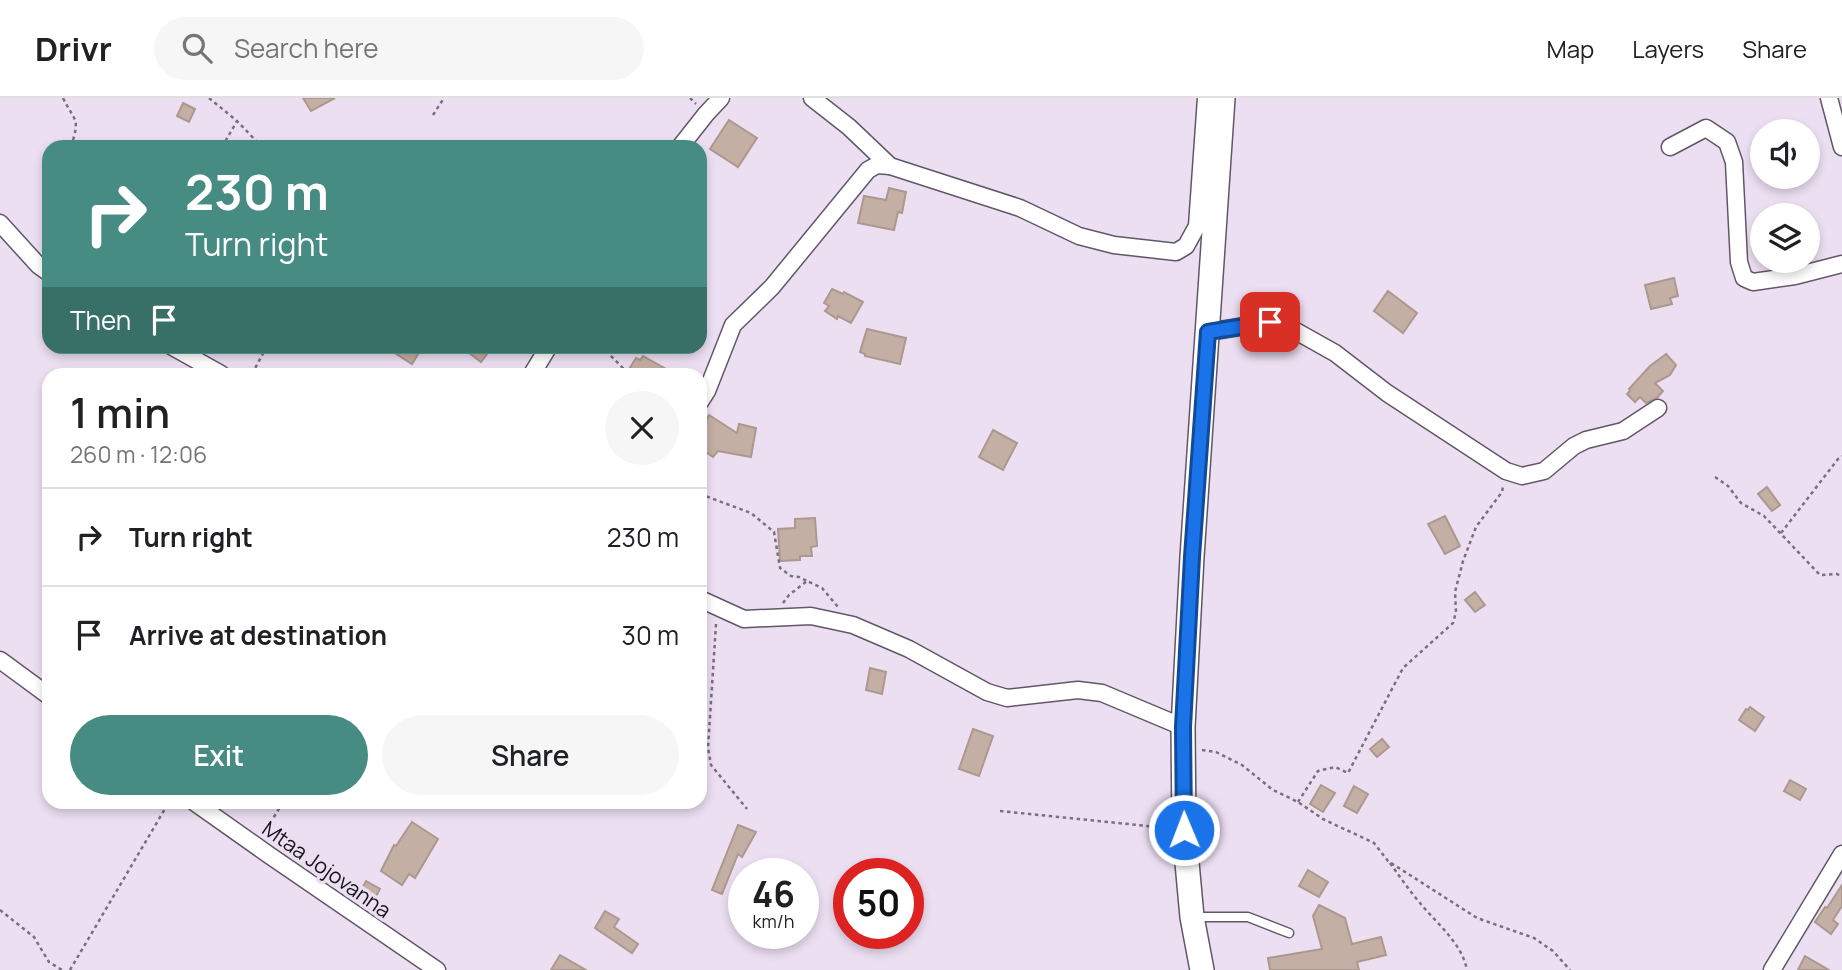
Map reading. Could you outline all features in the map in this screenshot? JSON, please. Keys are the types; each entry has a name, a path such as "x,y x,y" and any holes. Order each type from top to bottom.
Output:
{"main road":[{"path":"1202,970 1192,917 1184,830 1183,737 1192,557 1223,98"}],"street":[{"path":"686,140 721,98"},
{"path":"812,98 849,127 890,166"},
{"path":"707,391 733,326 772,287 868,170 877,165 890,166 1020,208 1080,236 1114,245 1176,252 1186,246 1197,226 1206,98"},
{"path":"1829,98 1842,147"},
{"path":"1670,147 1706,128 1727,142 1734,162 1740,262 1744,278 1753,282 1795,276 1842,264"},
{"path":"0,223 42,268"},
{"path":"1208,332 1270,322 1285,325 1335,353 1387,393 1506,471 1522,476 1544,471 1574,446 1586,440 1622,431 1658,408"},
{"path":"185,354 210,368"},
{"path":"707,602 744,619 811,616 853,625 909,649 987,692 1007,698 1078,690 1101,693 1183,737"},
{"path":"0,660 42,691"},
{"name":"Mtaa Jojovanna","path":"204,809 437,970"},
{"path":"1772,970 1842,854"}],"lane":[{"path":"1192,917 1248,917 1289,933"}],"path":[{"path":"63,98 78,125 73,140"},
{"path":"209,98 255,140"},
{"path":"433,115 444,98"},
{"path":"226,140 237,121"},
{"path":"609,354 623,368"},
{"path":"1781,533 1842,456"},
{"path":"1298,802 1318,772 1335,767 1348,772 1403,668 1453,623 1456,612 1455,592 1463,561 1476,527 1502,492 1506,471"},
{"path":"1715,477 1728,486 1741,503 1764,516 1820,575 1836,574 1842,577"},
{"path":"707,497 751,513 774,532 780,568 791,576 807,581"},
{"path":"716,607 717,629 708,748 711,765 747,809"},
{"path":"1183,737 1242,765 1273,790 1298,802 1323,819 1374,843 1419,902 1459,948 1467,970"},
{"path":"70,970 165,809"},
{"path":"269,855 266,830 279,809"},
{"path":"1000,811 1184,830"},
{"path":"1388,861 1477,918 1534,938 1553,951 1570,970"},
{"path":"0,910 34,937 49,962 62,970"}],"building":[{"path":"303,98 335,98 311,111"},
{"path":"183,103 195,109 189,122 177,116"},
{"path":"729,120 757,138 738,167 710,149"},
{"path":"889,188 906,192 902,213 898,212 894,230 858,223 864,196 886,200"},
{"path":"1674,278 1678,296 1670,298 1672,304 1651,309 1645,285"},
{"path":"832,289 863,302 851,323 838,316 837,319 825,311 829,306 824,303"},
{"path":"1388,291 1417,313 1403,333 1374,311"},
{"path":"867,329 906,338 900,364 865,356 860,352"},
{"path":"396,354 418,354 412,364"},
{"path":"470,354 487,354 481,362"},
{"path":"1666,354 1676,365 1670,375 1655,383 1663,391 1657,398 1646,403 1640,397 1635,402 1627,394 1629,389 1650,366"},
{"path":"643,356 664,368 630,368 636,358 640,360"},
{"path":"709,415 737,433 739,424 756,428 751,457 718,451 713,457 707,453"},
{"path":"993,430 1017,443 1003,470 979,457"},
{"path":"1767,487 1780,505 1772,511 1758,494"},
{"path":"1445,516 1460,546 1445,554 1428,524"},
{"path":"815,518 817,546 811,547 812,556 780,561 778,529 795,528 795,519"},
{"path":"1475,592 1485,605 1475,612 1465,600"},
{"path":"870,668 886,672 882,694 866,690"},
{"path":"1750,707 1764,717 1755,731 1739,720"},
{"path":"973,729 993,736 979,776 959,769"},
{"path":"1382,739 1389,747 1377,757 1370,749"},
{"path":"1790,780 1806,789 1800,800 1784,791"},
{"path":"1321,785 1335,793 1323,812 1310,804"},
{"path":"1354,786 1368,794 1357,813 1344,806"},
{"path":"412,822 438,839 415,878 409,874 402,885 381,871 394,845 396,846"},
{"path":"738,825 756,832 742,857 738,854 736,858 728,858 728,879 722,894 712,890"},
{"path":"1308,870 1328,882 1319,897 1299,886"},
{"path":"366,881 380,889 374,900 360,892"},
{"path":"1842,885 1842,906 1833,920 1838,924 1831,934 1815,922"},
{"path":"1319,905 1345,918 1352,944 1381,937 1386,955 1357,962 1359,970 1270,970 1268,958 1322,949 1313,916"},
{"path":"605,911 619,919 614,927 638,944 632,953 595,928"},
{"path":"560,955 586,970 551,970"},
{"path":"1805,956 1829,970 1798,970"}],"route":[{"path":"1184,830 1183,727 1208,332 1270,322"}]}
